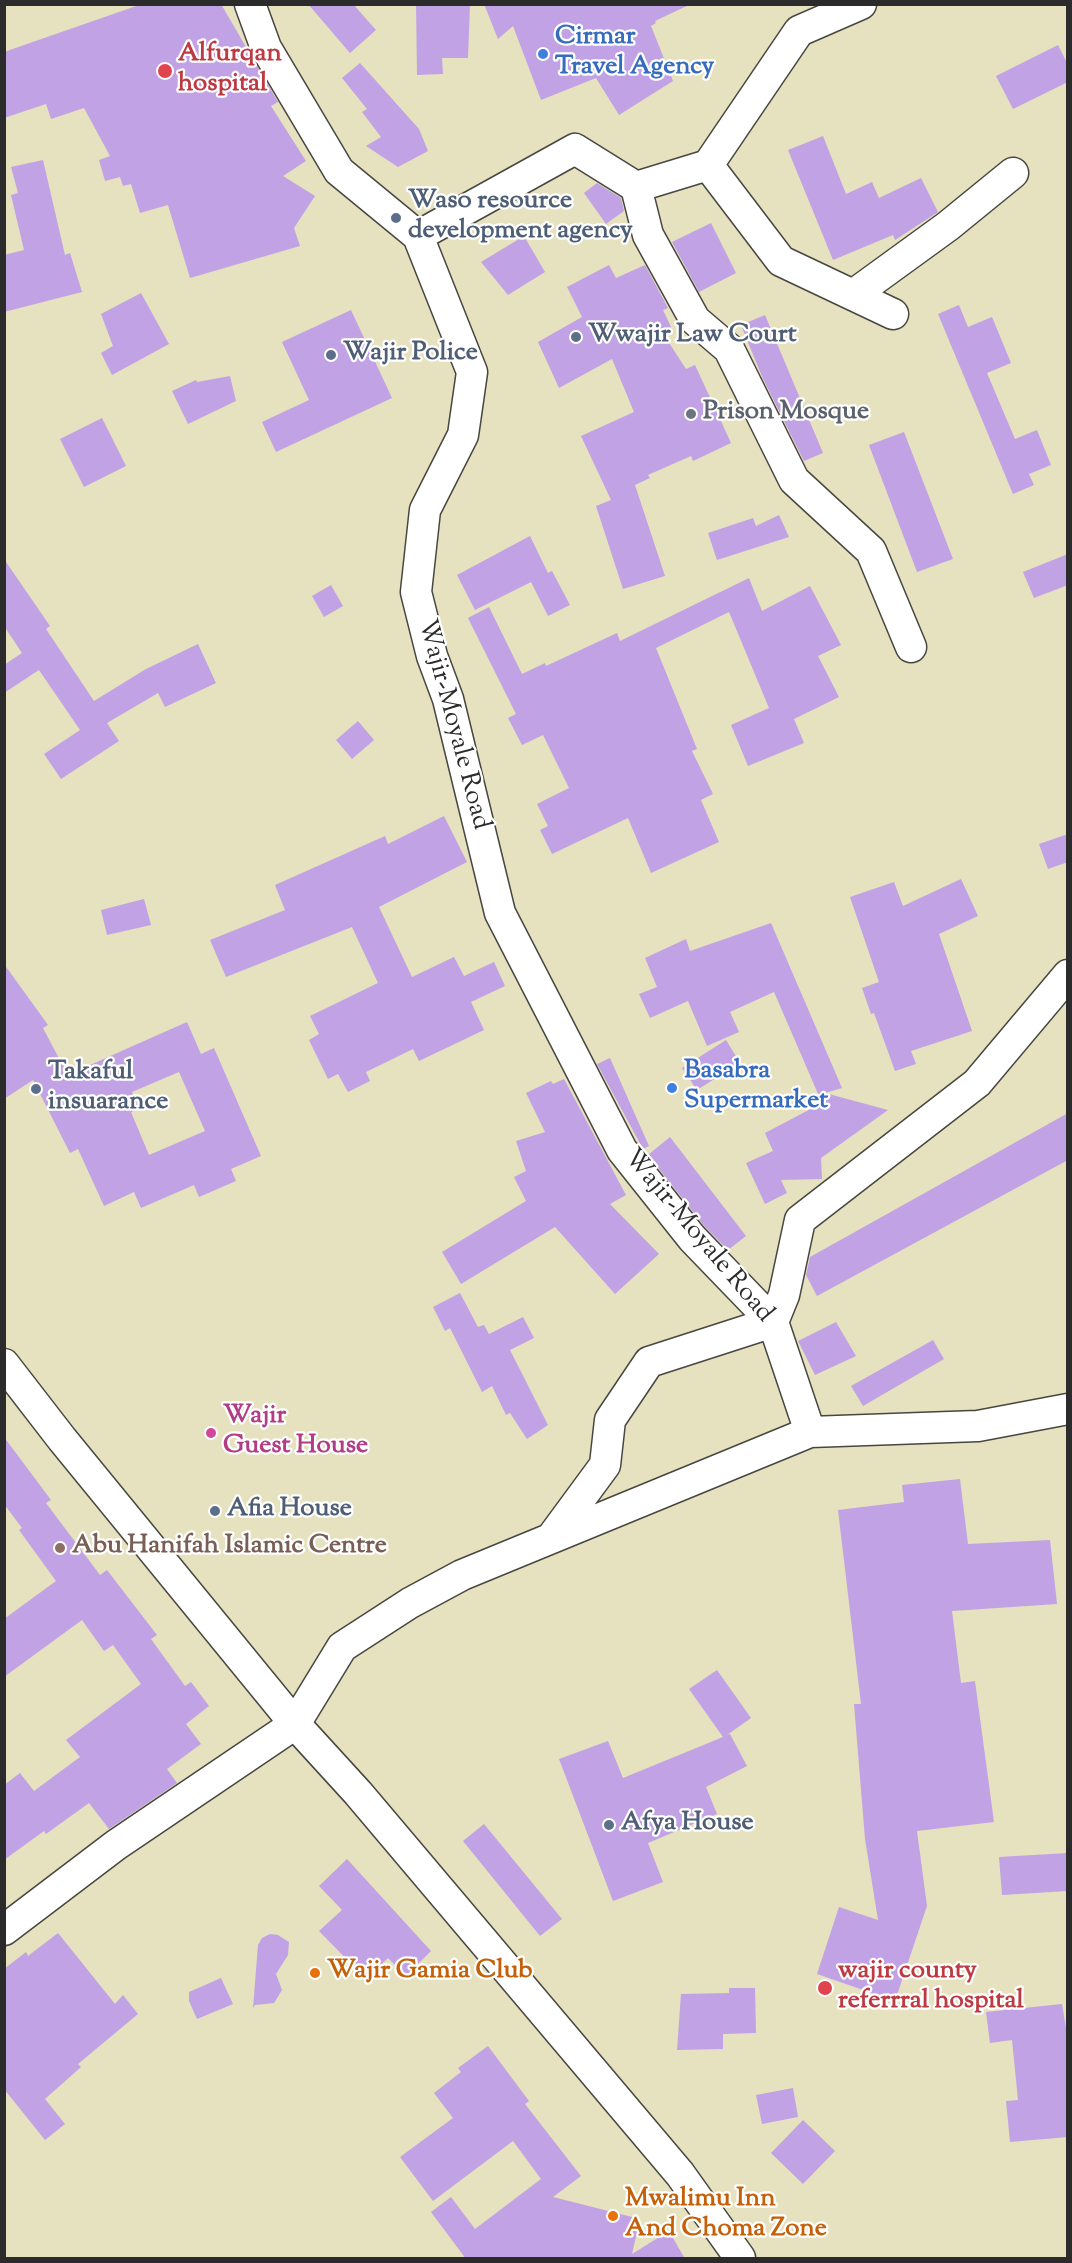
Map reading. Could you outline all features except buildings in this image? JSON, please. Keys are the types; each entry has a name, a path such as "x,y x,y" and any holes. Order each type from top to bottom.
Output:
{"street":[{"name":"Wajir-Moyale Road","path":"250,4 266,48 339,171 418,236 472,372 463,435 425,510 416,592 432,656 448,699 500,913 622,1150 692,1238 773,1322 810,1432"},
{"path":"636,187 708,165 799,32 861,4"},
{"path":"418,236 575,150 636,187 648,236 695,321 729,349 794,480 871,551 911,647"},
{"path":"708,165 781,261 893,314"},
{"path":"853,295 948,226 1013,173"},
{"path":"552,1537 605,1465 610,1420 649,1362 773,1322 784,1295 800,1220 977,1083 1068,975"},
{"path":"4,1364 62,1439 295,1724 358,1793 680,2174 740,2259"},
{"path":"4,1930 116,1845 295,1724 342,1647 410,1603 462,1575 810,1432 978,1426 1068,1409"}],"place":[{"name":"Cirmar Travel Agency","path":"543,54"},
{"name":"Alfurqan hospital","path":"165,71"},
{"name":"Waso resource development agency","path":"396,218"},
{"name":"Wwajir Law Court","path":"576,337"},
{"name":"Wajir Police","path":"331,355"},
{"name":"Prison Mosque","path":"691,414"},
{"name":"Basabra Supermarket","path":"672,1088"},
{"name":"Takaful insuarance","path":"36,1089"},
{"name":"Wajir Guest House","path":"211,1433"},
{"name":"Afia House","path":"215,1511"},
{"name":"Abu Hanifah Islamic Centre","path":"60,1548"},
{"name":"Afya House","path":"609,1825"},
{"name":"Wajir Gamia Club","path":"315,1973"},
{"name":"wajir county referrral hospital","path":"825,1988"},
{"name":"Mwalimu Inn And Choma Zone","path":"613,2216"}]}
